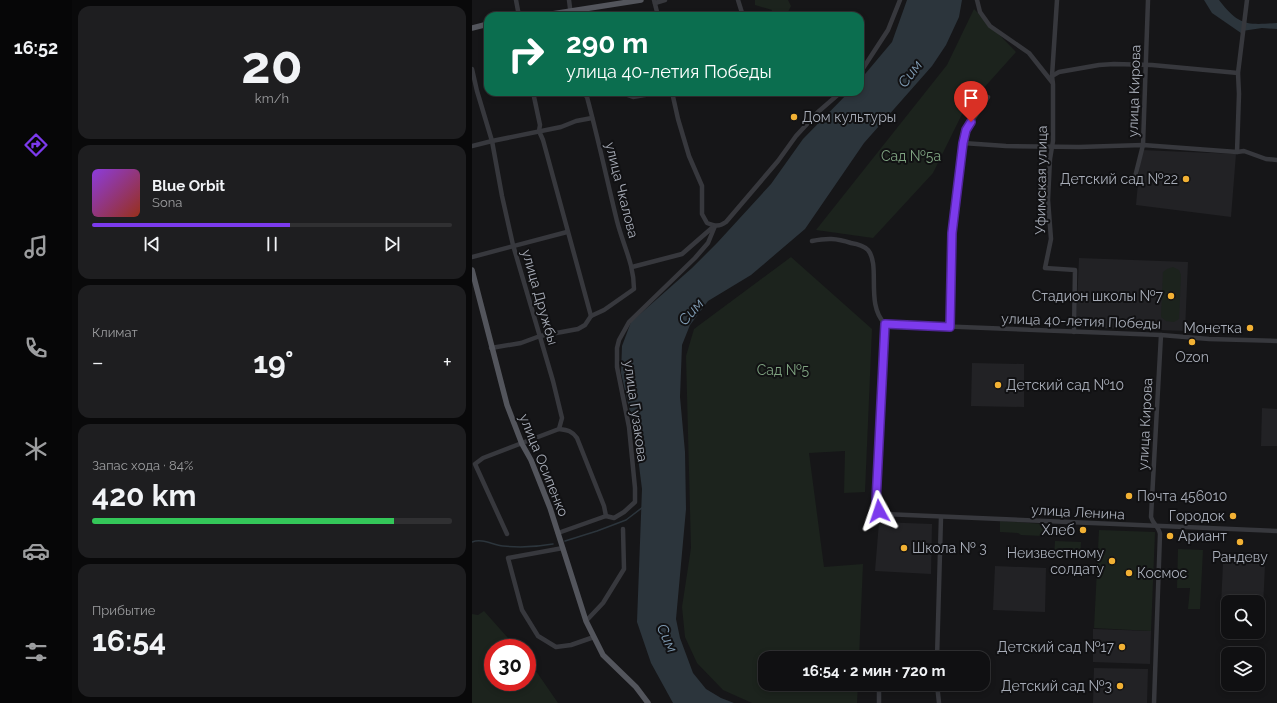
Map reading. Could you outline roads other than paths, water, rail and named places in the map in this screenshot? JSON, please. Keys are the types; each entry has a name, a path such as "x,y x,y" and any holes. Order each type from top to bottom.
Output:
{"main road":[{"path":"581,12 641,0"},
{"path":"472,28 484,25"},
{"name":"улица Осипенко","path":"472,270 507,405 550,508 586,621 603,655 636,687 648,703"}],"street":[{"path":"516,0 518,12"},
{"path":"569,0 571,12"},
{"path":"657,12 655,2 665,0"},
{"path":"738,0 742,12"},
{"path":"864,67 888,30 900,0"},
{"path":"977,0 980,12 990,26 1030,53 1054,84"},
{"name":"Уфимская улица","path":"1057,0 1052,76 1054,84 1052,147 1048,200 1051,239 1046,268 1076,270 1074,332"},
{"name":"улица Кирова","path":"1134,181 1143,145 1148,0"},
{"path":"1237,152 1239,94 1238,73 1246,20 1247,0"},
{"path":"1052,76 1059,72 1099,64 1145,65 1238,73"},
{"name":"улица Дружбы","path":"472,69 492,141 513,245 553,381 562,418 559,428"},
{"path":"491,348 521,344 540,336 578,329 585,325 591,316 540,131 534,96"},
{"name":"улица Чкалова","path":"586,96 617,222 632,267 634,289 604,310 591,316"},
{"path":"673,96 687,149 702,186 702,214 707,223 715,226 720,226 726,222 778,161 796,136 818,112 836,96"},
{"path":"950,327 952,233 963,143 966,130 988,97"},
{"path":"472,146 560,127 576,121 592,118"},
{"path":"963,143 1006,146 1099,148 1143,145 1237,152 1244,151 1266,159 1277,160"},
{"path":"632,267 682,254 715,226"},
{"name":"улица Гузакова","path":"558,533 606,516 614,518 624,512 635,502 635,488 628,427 617,367 617,348 619,340 629,322 695,258 708,243 715,226"},
{"path":"472,257 567,232"},
{"path":"812,241 828,238 860,245 868,250 873,262 873,290 876,308 879,318 885,324"},
{"name":"улица 40-летия Победы","path":"885,324 1277,341"},
{"name":"улица Ленина","path":"885,324 876,502 879,511 884,514 1277,531"},
{"name":"улица Кирова","path":"1154,703 1160,534 1159,529 1152,521 1151,517 1161,335"},
{"path":"507,534 475,464 483,458 522,444 559,428 573,432 577,438 603,502 606,516"},
{"path":"937,651 941,516"},
{"path":"586,621 603,603 624,569 623,529"},
{"path":"563,548 508,558 522,610 538,636 556,647 571,645 594,637"},
{"path":"879,691 879,703"},
{"path":"938,691 939,703"}],"water":[{"name":"Сим","path":"907,0 962,0 959,17 946,45 932,66 864,143 805,229 751,275 708,301 690,325 682,345 680,397 685,452 686,509 676,619 680,638 693,673 706,689 721,698 734,703 673,703 651,663 637,622 642,489 635,434 621,373 622,346 631,322 692,268 717,243 771,184 803,139 845,96 864,96 864,75 892,42"},
{"path":"1204,0 1219,0 1232,15 1244,22 1258,24 1277,23 1277,29 1262,28 1242,31 1241,33 1212,13"}],"waterway":[{"path":"565,541 626,520 643,507"},
{"path":"472,542 480,541 516,547 553,544"}],"place":[{"name":"Дом культуры","path":"794,117"},
{"name":"Детский сад №22","path":"1186,179"},
{"name":"Стадион школы №7","path":"1171,296"},
{"name":"Монетка","path":"1250,328"},
{"name":"Ozon","path":"1192,342"},
{"name":"Детский сад №10","path":"998,385"},
{"name":"Почта 456010","path":"1129,496"},
{"name":"Городок","path":"1233,516"},
{"name":"Хлеб","path":"1083,530"},
{"name":"Ариант","path":"1170,536"},
{"name":"Рандеву","path":"1240,542"},
{"name":"Школа № 3","path":"904,548"},
{"name":"Неизвестному солдату","path":"1112,561"},
{"name":"Космос","path":"1129,573"},
{"name":"Детский сад №17","path":"1122,647"},
{"name":"Детский сад №3","path":"1120,686"}],"park label":[{"name":"Сад №5а","path":"911,156"},
{"name":"Сад №5","path":"783,370"}]}
